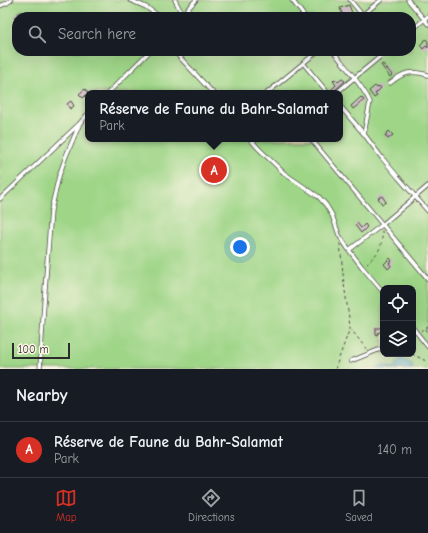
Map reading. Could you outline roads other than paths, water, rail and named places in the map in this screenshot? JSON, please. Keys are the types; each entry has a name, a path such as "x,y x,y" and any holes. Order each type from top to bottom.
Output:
{"street":[{"path":"0,6 11,0"},
{"path":"130,0 149,8 154,12"},
{"path":"175,0 180,12"},
{"path":"185,12 196,0"},
{"path":"292,0 301,12"},
{"path":"350,0 359,12"},
{"path":"367,12 381,0"},
{"path":"408,0 428,24"},
{"path":"416,27 428,16"},
{"path":"111,90 145,56"},
{"path":"179,56 210,90"},
{"path":"273,90 312,56"},
{"path":"336,56 354,78 370,102 364,134"},
{"path":"340,90 380,56"},
{"path":"303,63 326,90"},
{"path":"390,83 405,73 412,72 428,75"},
{"path":"343,110 382,158 428,211"},
{"path":"0,199 85,117"},
{"path":"40,369 51,210 58,176 80,123"},
{"path":"253,142 285,174 319,197 330,210 339,235 349,250 380,288"},
{"path":"313,142 428,279"},
{"path":"349,250 382,225 428,186"},
{"path":"417,333 428,347"},
{"path":"351,361 380,349"}],"water":[{"path":"401,358 413,365 412,369 374,369 382,365 394,368"}],"place":[{"name":"Réserve de Faune du Bahr-Salamat","path":"214,170"}]}
